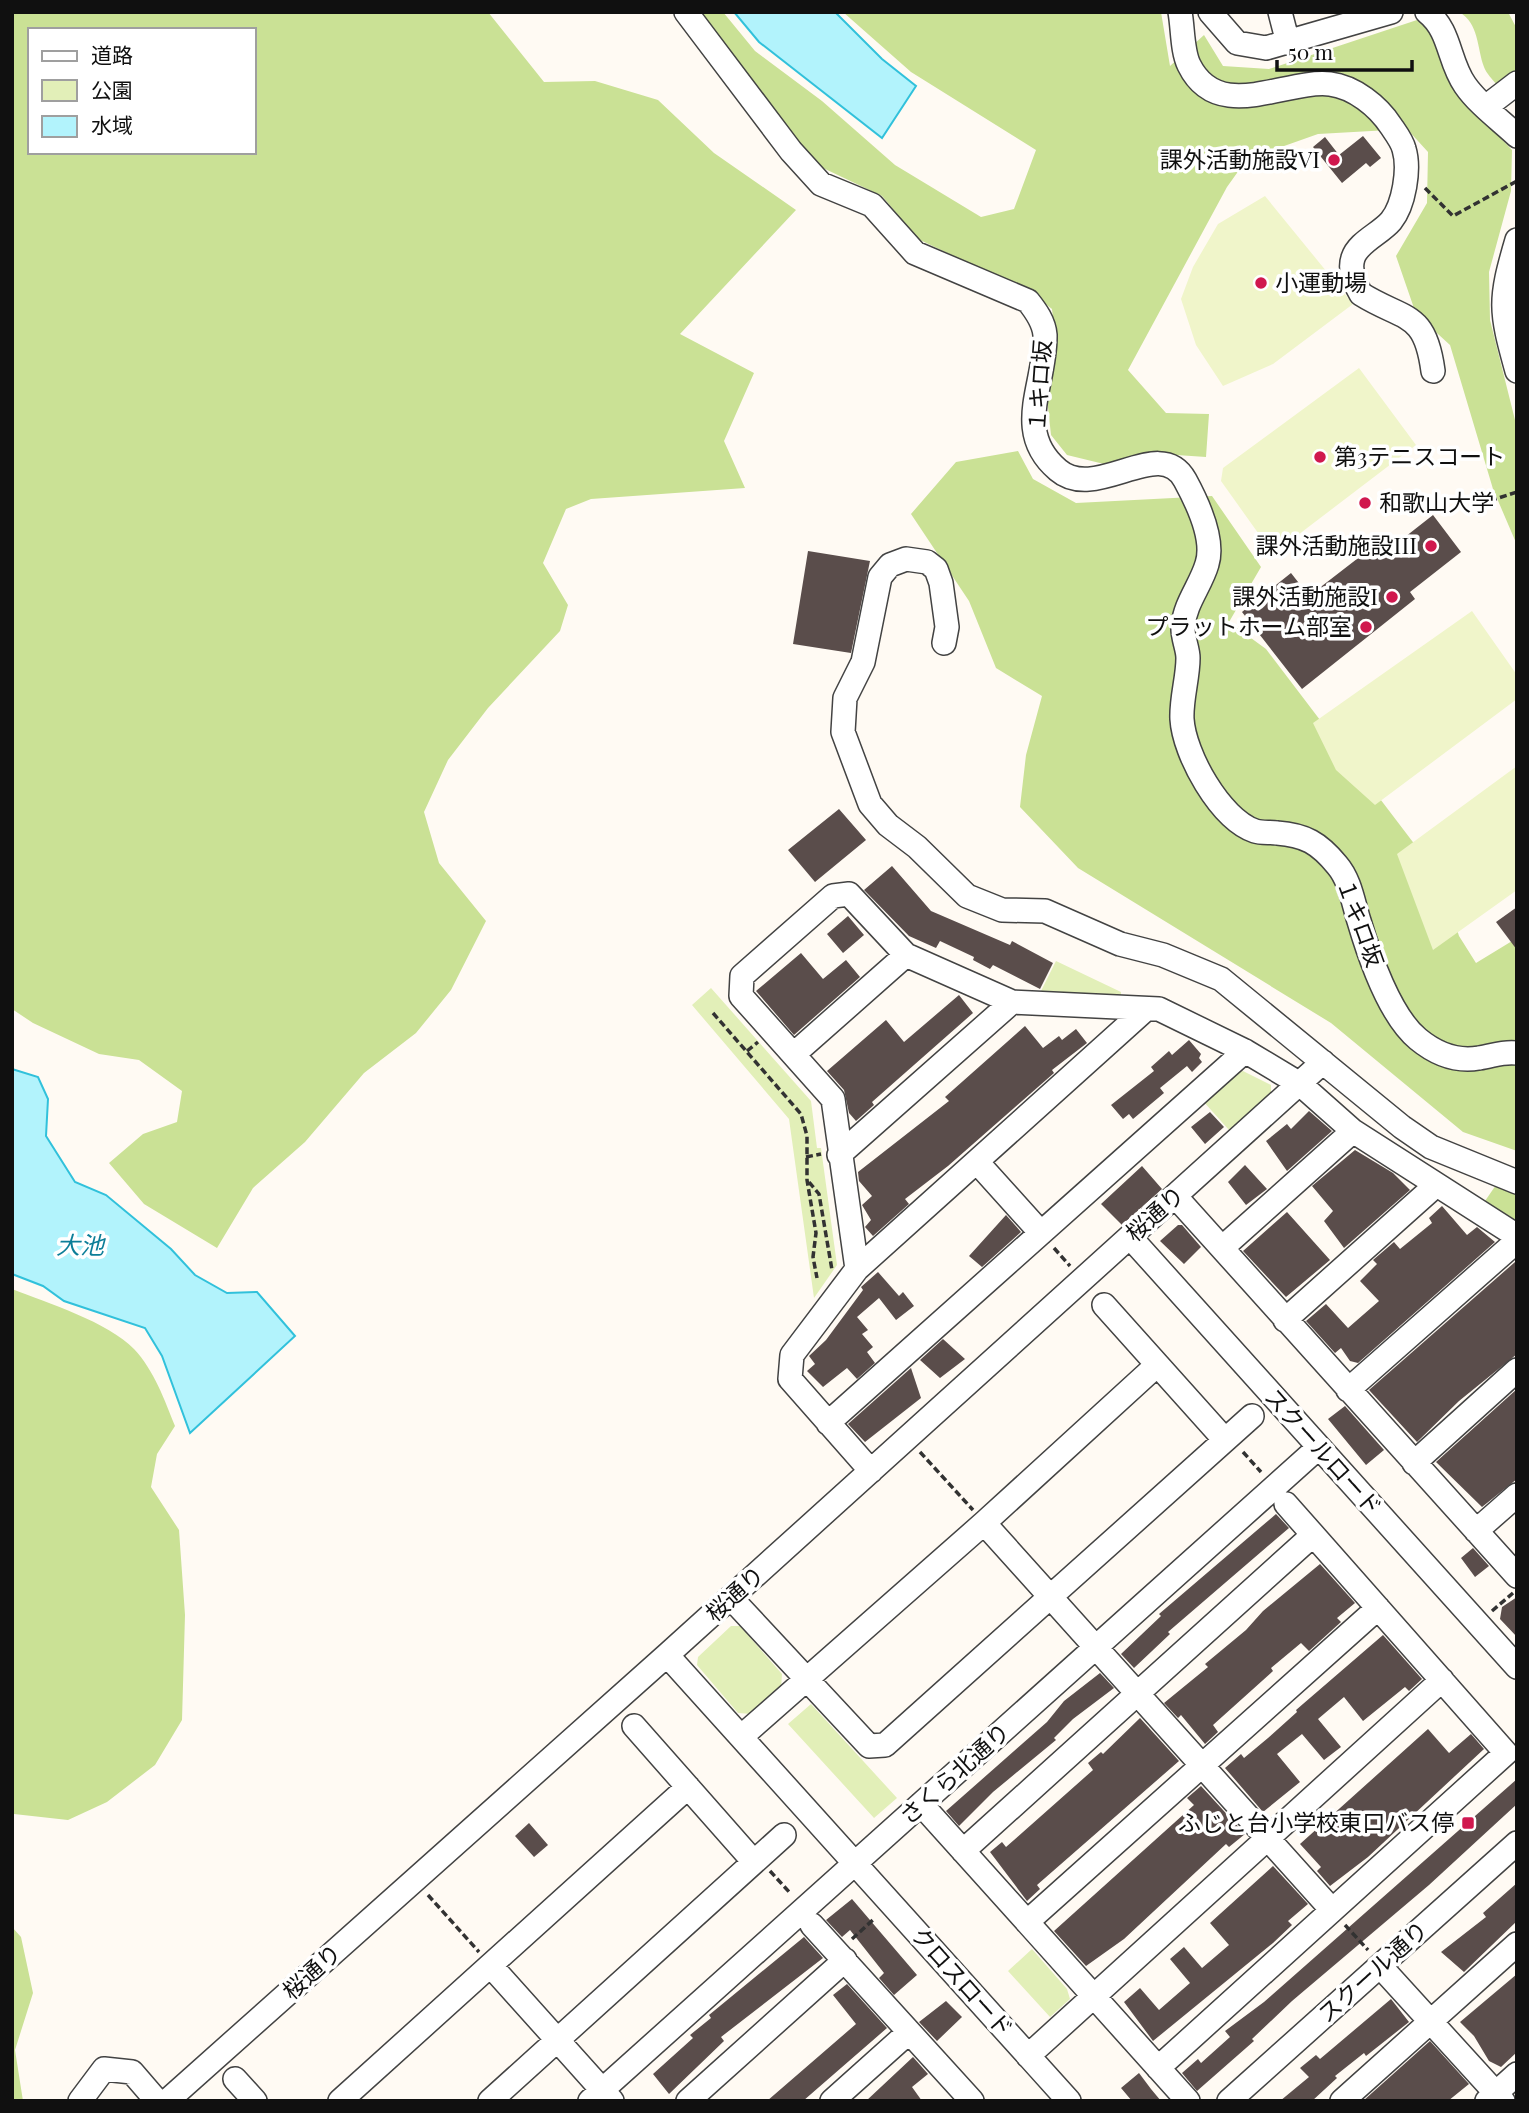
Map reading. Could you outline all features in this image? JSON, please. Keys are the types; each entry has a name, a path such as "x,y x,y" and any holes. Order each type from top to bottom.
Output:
{"street":[{"name":"１キロ坂","path":"686,12 790,151 821,184 872,205 915,253 1028,301 1039,316 1045,334 1033,424 1037,445 1054,467 1061,473 1080,479 1098,478 1160,462 1173,467 1184,477 1204,525 1209,549 1208,564 1182,627 1189,656 1182,719 1192,759 1222,806 1241,824 1256,831 1300,835 1317,843 1339,867 1348,883 1368,952 1381,982 1415,1037 1437,1052 1459,1059 1479,1059 1506,1051 1517,1052"},
{"path":"1180,12 1187,62 1206,86 1222,94 1243,96 1277,93 1313,84 1332,85 1351,91 1366,100 1391,125 1404,149 1405,169 1398,209 1391,220 1360,247 1353,258 1352,272 1361,294 1398,310 1417,325 1430,349 1433,371"},
{"path":"1210,12 1237,43 1266,48 1391,12"},
{"path":"1280,12 1288,43"},
{"path":"1438,16 1456,71 1465,86 1517,136"},
{"path":"1487,106 1517,83"},
{"path":"1517,240 1501,299 1503,321 1517,371"},
{"path":"944,643 947,627 941,583 936,569 927,562 906,559 890,565 880,577 863,662 845,698 843,732 870,804 888,825 917,847 967,896 1002,910 1045,911 1120,944 1163,955 1221,979 1402,1127 1431,1147 1517,1182"},
{"path":"857,1269 833,1154 833,1098 741,996 742,976 833,896 849,894 906,954 1012,1002 1159,1009 1245,1051 1300,1084 1353,1131 1435,1186 1517,1236"},
{"path":"794,1054 906,954"},
{"path":"833,1154 1012,1002"},
{"path":"871,1471 790,1379 792,1355 857,1269 1146,1009"},
{"path":"828,1423 1245,1051"},
{"name":"桜通り","path":"167,2101 731,1598 1323,1062"},
{"path":"1222,1248 1353,1131"},
{"path":"977,1162 1041,1233"},
{"path":"1285,1320 1435,1186"},
{"path":"1175,1196 1517,1576"},
{"name":"スクールロード","path":"1130,1237 1517,1667"},
{"path":"1348,1390 1517,1241"},
{"path":"1104,1304 1231,1443"},
{"path":"741,1737 984,1523 1157,1364"},
{"path":"1415,1463 1517,1370"},
{"path":"731,1598 869,1746 885,1745 1050,1597 1231,1443 1252,1416"},
{"name":"さくら北通り","path":"602,2097 921,1804 1319,1447"},
{"path":"1476,1531 1517,1495"},
{"path":"1158,2068 1506,1753 1286,1504"},
{"path":"984,1523 1332,1910"},
{"path":"963,1851 1313,1535"},
{"path":"1027,1922 1377,1608"},
{"name":"クロスロード","path":"667,1655 1069,2101"},
{"path":"1028,2056 1442,1680"},
{"path":"634,1726 757,1860"},
{"path":"340,2101 688,1787"},
{"path":"921,1804 1188,2101"},
{"path":"490,2101 784,1835"},
{"name":"スクール通り","path":"1229,2101 1375,1959 1517,1843"},
{"path":"812,1925 971,2101"},
{"path":"1342,2101 1517,1944"},
{"path":"688,2101 841,1957"},
{"path":"1375,1959 1496,2098 1517,2074"},
{"path":"491,1966 557,2040 602,2097"},
{"path":"832,2101 909,2032"},
{"path":"80,2101 104,2069 132,2072 157,2101"},
{"path":"235,2079 255,2101"}],"path":[{"path":"1405,169 1453,216 1517,181"},
{"path":"1480,504 1517,492"},
{"path":"713,1013 801,1114 807,1136 807,1180 816,1233 813,1257 817,1278"},
{"path":"747,1051 762,1038"},
{"path":"806,1157 833,1154"},
{"path":"807,1180 819,1194 834,1281"},
{"path":"1041,1233 1082,1279"},
{"path":"1231,1443 1265,1476"},
{"path":"920,1452 962,1498"},
{"path":"1478,1624 1517,1590"},
{"path":"757,1860 794,1898"},
{"path":"427,1893 468,1940"},
{"path":"1332,1910 1375,1959"},
{"path":"841,1957 875,1918"}],"green space":[{"path":"12,12 488,12 544,82 595,81 658,100 714,153 796,210 680,334 754,373 724,441 745,488 591,499 566,509 543,563 568,605 560,631 488,708 448,760 424,812 439,863 486,921 451,990 416,1033 364,1073 305,1142 253,1188 217,1248 144,1204 109,1163 143,1134 177,1122 182,1091 139,1060 99,1054 33,1023 12,1009"},
{"path":"695,12 723,12 755,51 822,101 895,165 981,217 1014,209 1036,150 911,72 843,12 1161,12 1170,66 1204,35 1223,66 1269,69 1417,20 1435,36 1475,111 1512,150 1511,191 1489,272 1490,320 1517,428 1517,545 1493,489 1450,345 1416,314 1396,256 1427,203 1428,152 1407,129 1318,134 1247,159 1227,187 1128,370 1166,413 1209,414 1206,457 1147,453 1104,464 1067,455 1051,435 1047,398 1056,344 1052,309 1031,293 918,239 882,196 823,168 800,147 758,87"},
{"path":"1459,12 1508,12 1517,29 1517,74 1497,85 1484,67 1474,29"},
{"name":"小運動場","path":"1265,196 1353,304 1273,364 1223,386 1196,345 1181,299 1193,267 1218,224"},
{"name":"第3テニスコート","path":"1359,368 1416,445 1273,554 1221,481 1223,468"},
{"path":"1018,451 1033,479 1076,503 1212,496 1261,567 1229,622 1266,649 1441,879 1459,936 1476,963 1517,938 1517,1151 1463,1132 1331,1023 1078,868 1020,807 1026,755 1042,696 996,668 969,601 911,514 956,462"},
{"path":"1472,611 1517,675 1517,699 1375,805 1336,770 1313,723"},
{"path":"1517,766 1517,890 1433,950 1397,854"},
{"path":"1056,961 1121,992 1121,999 1039,995"},
{"path":"711,988 811,1101 817,1148 821,1148 837,1265 814,1298 789,1119 692,1005"},
{"path":"1243,1071 1271,1085 1271,1093 1229,1130 1203,1101 1236,1072"},
{"path":"1496,1185 1517,1191 1517,1221 1485,1201"},
{"path":"12,1289 77,1314 123,1339 147,1366 175,1426 157,1454 151,1487 179,1530 185,1615 182,1720 155,1765 107,1802 68,1820 14,1814 12,1818"},
{"path":"731,1626 740,1626 782,1674 781,1689 752,1714 738,1713 697,1665 698,1657"},
{"path":"811,1704 897,1798 874,1818 788,1724"},
{"path":"12,1927 21,1937 33,1993 15,2050 23,2101 12,2101"},
{"path":"1032,1949 1067,1989 1070,1999 1050,2017 1008,1971"}],"water":[{"path":"734,12 835,12 882,59 916,86 882,138 759,42"},
{"name":"大池","path":"12,1069 38,1077 48,1099 46,1136 75,1182 106,1195 171,1249 195,1275 227,1293 257,1292 295,1336 190,1433 162,1356 145,1328 64,1301 43,1286 12,1274"}],"building":[{"path":"1363,136 1381,158 1370,167 1366,163 1342,183 1313,147 1325,137 1339,155"},
{"path":"1433,515 1461,552 1410,592 1415,599 1302,689 1242,612 1291,573 1309,596 1375,545 1382,555"},
{"path":"808,551 870,561 851,653 793,644"},
{"path":"839,809 866,840 815,882 788,850"},
{"path":"892,866 931,911 1010,945 1012,941 1053,963 1040,989 993,965 990,969 973,960 974,957 940,941 936,948 909,936 864,890"},
{"path":"1517,907 1517,950 1496,922"},
{"path":"848,916 864,935 843,953 827,934"},
{"path":"801,953 823,979 846,960 860,977 794,1035 756,991"},
{"path":"959,995 973,1013 872,1102 874,1105 856,1121 849,1113 844,1090 827,1071 886,1020 904,1042"},
{"path":"1025,1026 1043,1048 1059,1036 1062,1040 1076,1029 1087,1043 1052,1070 1054,1073 948,1166 905,1199 909,1204 873,1236 865,1227 871,1220 862,1205 872,1196 859,1181 858,1172 949,1101 945,1097"},
{"path":"1189,1040 1201,1054 1199,1058 1202,1062 1192,1072 1187,1066 1160,1088 1164,1093 1133,1119 1129,1114 1123,1119 1111,1105 1154,1071 1151,1067 1169,1051 1172,1055"},
{"path":"1309,1111 1332,1131 1287,1171 1266,1141 1287,1124 1291,1129"},
{"path":"1210,1112 1224,1127 1205,1144 1191,1127"},
{"path":"1355,1150 1393,1173 1410,1190 1344,1248 1324,1221 1333,1211 1312,1186"},
{"path":"1245,1165 1267,1189 1246,1205 1228,1182"},
{"path":"1142,1166 1162,1189 1122,1225 1101,1204"},
{"path":"1442,1206 1467,1235 1477,1227 1495,1242 1358,1363 1350,1361 1341,1348 1335,1353 1306,1321 1326,1304 1348,1328 1379,1301 1360,1281 1377,1264 1373,1260 1394,1242 1400,1249 1432,1223 1429,1218"},
{"path":"1287,1212 1330,1260 1286,1297 1243,1251"},
{"path":"1006,1215 1021,1232 982,1267 969,1256"},
{"path":"1178,1225 1182,1225 1201,1247 1184,1264 1160,1241"},
{"path":"1515,1262 1517,1354 1459,1401 1417,1442 1369,1390"},
{"path":"878,1272 899,1296 903,1292 914,1306 896,1320 879,1298 857,1317 868,1330 862,1334 873,1347 867,1352 875,1363 857,1379 847,1368 823,1387 807,1371 815,1364 809,1356 826,1340 863,1290 861,1287"},
{"path":"943,1339 965,1359 940,1378 920,1360"},
{"path":"911,1368 921,1398 865,1442 848,1424"},
{"path":"1517,1389 1517,1479 1482,1507 1436,1462"},
{"path":"1345,1406 1384,1450 1366,1465 1328,1419"},
{"path":"1276,1514 1289,1528 1168,1632 1170,1634 1134,1668 1121,1654 1161,1616 1159,1614"},
{"path":"1473,1548 1489,1566 1475,1577 1461,1558"},
{"path":"1320,1564 1355,1603 1337,1618 1341,1622 1309,1651 1301,1643 1271,1668 1273,1671 1213,1725 1218,1732 1205,1744 1181,1715 1178,1718 1164,1703 1208,1667 1205,1664 1246,1630 1263,1611"},
{"path":"1517,1597 1517,1637 1500,1619 1502,1607"},
{"path":"1383,1635 1422,1679 1409,1691 1405,1687 1363,1721 1344,1697 1318,1719 1341,1747 1324,1760 1302,1734 1277,1754 1300,1782 1263,1812 1225,1768 1241,1754 1244,1758 1268,1738 1297,1712 1296,1710"},
{"path":"1100,1673 1114,1688 1073,1719 1054,1738 1056,1740 993,1792 959,1826 946,1811 1047,1722 1064,1701"},
{"path":"1140,1718 1179,1761 1037,1885 1040,1889 1027,1901 990,1852 1002,1842 1006,1847 1093,1770 1088,1763 1101,1752 1103,1754"},
{"path":"1428,1729 1449,1753 1471,1734 1484,1749 1368,1857 1330,1886 1317,1871 1321,1867 1300,1844"},
{"path":"1517,1779 1517,1804 1429,1885 1292,2001 1252,2039 1254,2041 1197,2091 1182,2073 1198,2059 1201,2063 1230,2037 1225,2031 1264,2002"},
{"path":"1201,1786 1245,1834 1229,1847 1226,1844 1124,1939 1086,1966 1054,1931 1194,1805 1187,1798"},
{"path":"529,1823 548,1845 534,1857 515,1836"},
{"path":"1273,1866 1308,1904 1288,1921 1292,1925 1273,1943 1153,2041 1124,2002 1140,1988 1159,2010 1190,1983 1170,1959 1184,1947 1202,1968 1229,1945 1210,1923"},
{"path":"1517,1883 1517,1921 1464,1972 1441,1952 1486,1917 1483,1913"},
{"path":"852,1899 917,1975 894,1995 879,1978 884,1973 850,1930 842,1937 826,1920"},
{"path":"804,1937 823,1958 721,2037 724,2041 669,2094 653,2074 693,2038 690,2035 711,2018 709,2015"},
{"path":"1517,1974 1517,2052 1501,2067 1489,2061 1474,2036 1460,2022"},
{"path":"847,1984 887,2028 803,2101 767,2101 856,2024 833,1995"},
{"path":"1391,1999 1409,2022 1366,2056 1364,2053 1335,2076 1337,2078 1312,2101 1280,2101 1309,2077 1300,2068 1316,2055 1320,2059"},
{"path":"946,2001 962,2017 937,2041 919,2022"},
{"path":"1430,2041 1469,2084 1448,2101 1363,2101"},
{"path":"913,2057 928,2074 912,2087 922,2101 866,2101"},
{"path":"1139,2073 1161,2101 1132,2101 1121,2088"}],"place":[{"name":"課外活動施設VI","path":"1334,160"},
{"name":"小運動場","path":"1261,283"},
{"name":"第3テニスコート","path":"1320,457"},
{"name":"和歌山大学","path":"1365,503"},
{"name":"課外活動施設III","path":"1431,546"},
{"name":"課外活動施設I","path":"1392,597"},
{"name":"プラットホーム部室","path":"1366,627"},
{"name":"ふじと台小学校東口バス停","path":"1468,1823"}]}
